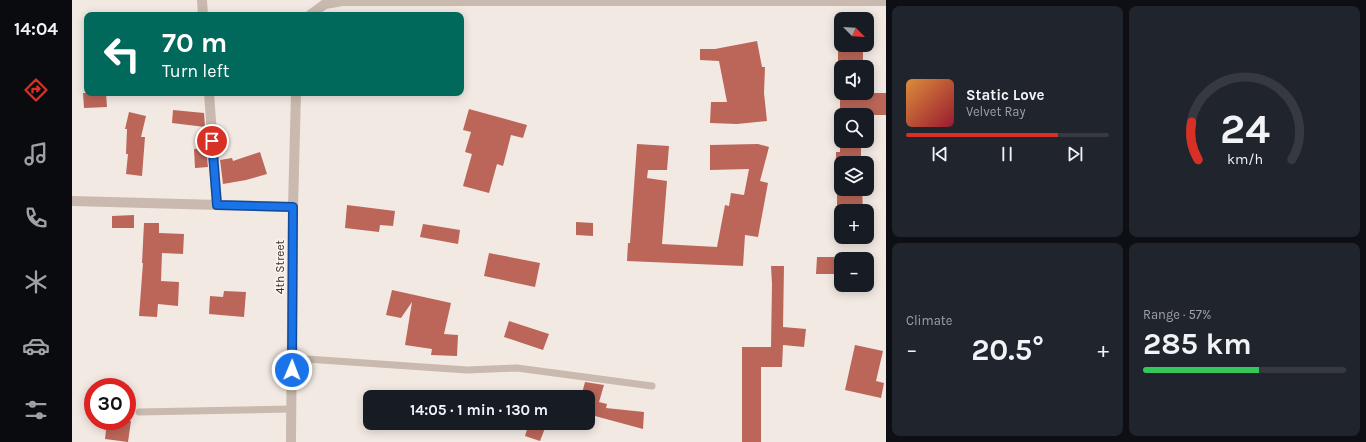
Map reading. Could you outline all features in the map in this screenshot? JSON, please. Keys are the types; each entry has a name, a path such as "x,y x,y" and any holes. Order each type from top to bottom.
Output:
{"street":[{"path":"202,0 203,12"},
{"path":"314,12 325,4 342,1 886,1"},
{"path":"209,96 217,205"},
{"name":"4th Street","path":"291,442 293,207 296,96"},
{"path":"72,201 293,207"}],"lane":[{"path":"292,358 467,370 517,368 652,386"},
{"path":"139,412 291,409"}],"building":[{"path":"757,41 762,67 765,67 764,93 767,121 737,124 710,123 711,102 727,102 719,61 700,60 700,49 715,49"},
{"path":"838,52 863,52 863,60 838,60"},
{"path":"83,93 84,96 106,96 107,107 84,108"},
{"path":"874,93 886,93 886,115 874,115 874,108 840,108 840,100 874,100"},
{"path":"469,109 527,125 523,138 511,135 503,166 497,164 489,193 463,186 472,154 465,152 471,132 463,130"},
{"path":"173,110 204,113 205,127 172,123"},
{"path":"129,112 146,116 141,137 145,137 142,176 126,174 128,154 126,154 127,129 125,129"},
{"path":"637,144 669,146 667,170 648,170 647,178 667,181 662,244 717,247 725,205 729,206 731,193 744,195 749,169 710,170 710,145 758,144 769,147 760,181 768,183 758,237 745,235 743,266 627,261 628,243 630,243"},
{"path":"206,148 208,167 195,168 194,149"},
{"path":"840,148 861,148 861,156 836,156 836,152 840,152"},
{"path":"260,152 267,174 223,184 220,160 232,158 233,161"},
{"path":"837,196 862,196 863,204 837,204"},
{"path":"347,205 395,211 393,226 380,225 379,232 345,228"},
{"path":"134,215 134,228 112,228 112,216"},
{"path":"576,222 593,223 593,236 576,235"},
{"path":"144,223 159,223 159,233 184,234 183,254 162,253 161,281 179,282 178,306 158,304 157,317 139,316"},
{"path":"423,224 460,230 458,244 420,237"},
{"path":"489,253 540,263 535,287 484,276"},
{"path":"817,257 834,257 834,274 816,274"},
{"path":"771,266 784,266 783,327 806,329 804,347 783,345 782,367 761,367 761,442 742,442 742,347 771,347"},
{"path":"392,290 451,303 444,334 458,335 457,356 431,355 432,349 405,345 412,302 401,318 386,315"},
{"path":"224,291 246,292 244,317 209,314 210,296 223,297"},
{"path":"509,321 549,334 543,350 504,337"},
{"path":"855,345 883,351 876,381 884,383 881,398 845,390"},
{"path":"585,382 604,385 599,402 607,404 606,408 644,412 643,429 595,416 595,390 583,390"},
{"path":"106,430 130,430 128,442 105,439"},
{"path":"527,430 544,430 540,441 525,436"}],"route":[{"path":"212,141 217,205 293,207 292,370"}]}
